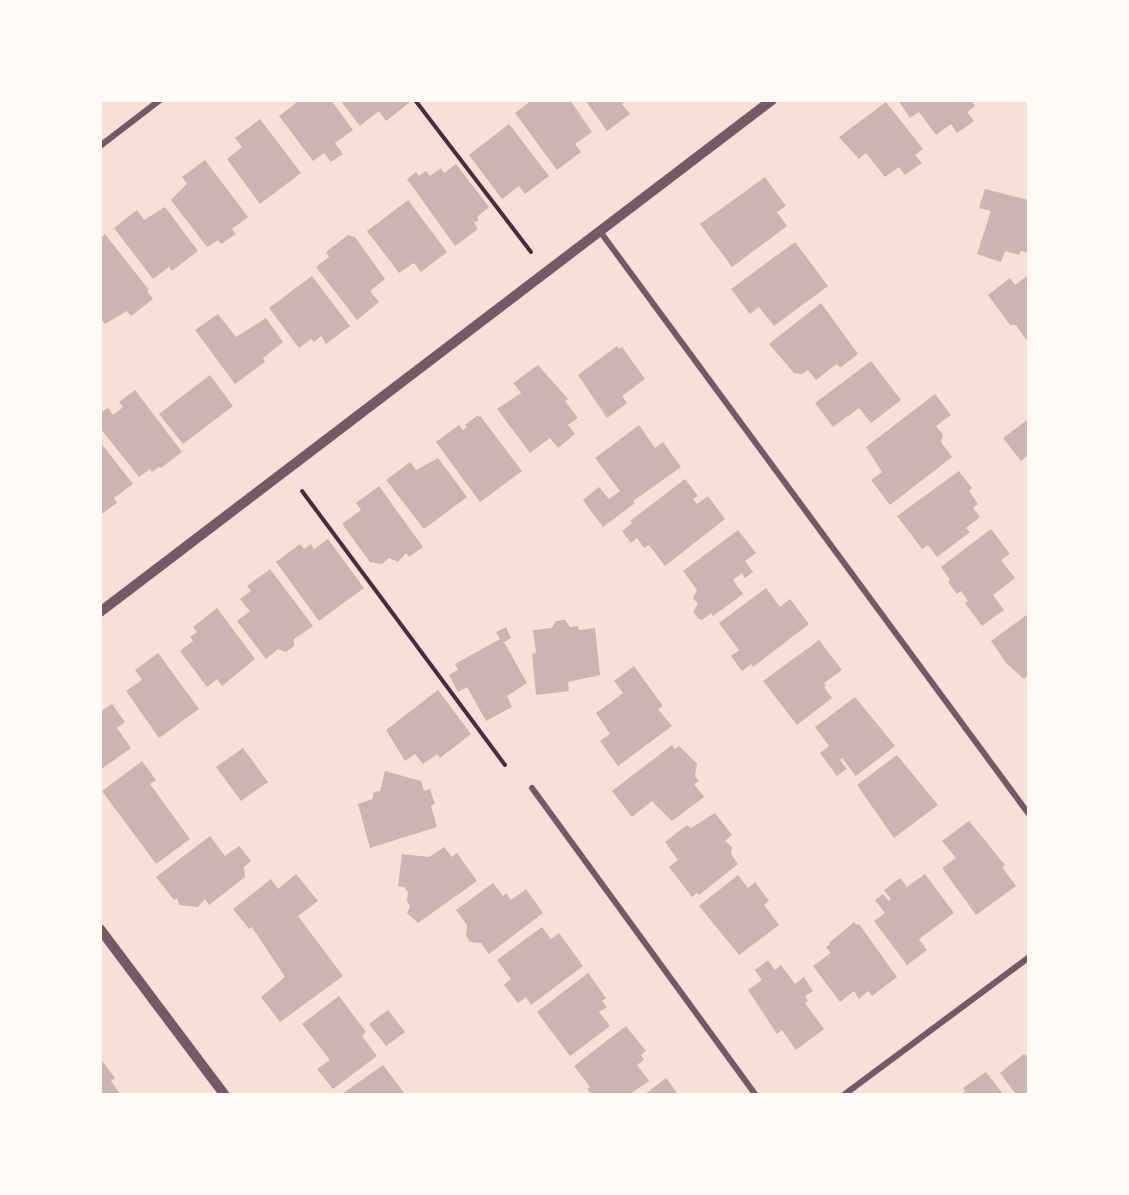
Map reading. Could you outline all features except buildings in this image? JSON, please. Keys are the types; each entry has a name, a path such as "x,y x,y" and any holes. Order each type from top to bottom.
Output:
{"street":[{"path":"100,146 160,100"},
{"path":"100,612 772,100"},
{"path":"599,230 1029,813"},
{"path":"532,788 755,1095"},
{"path":"100,929 224,1095"},
{"path":"844,1095 1029,958"}],"path":[{"path":"415,100 531,252"},
{"path":"302,491 505,765"}]}
